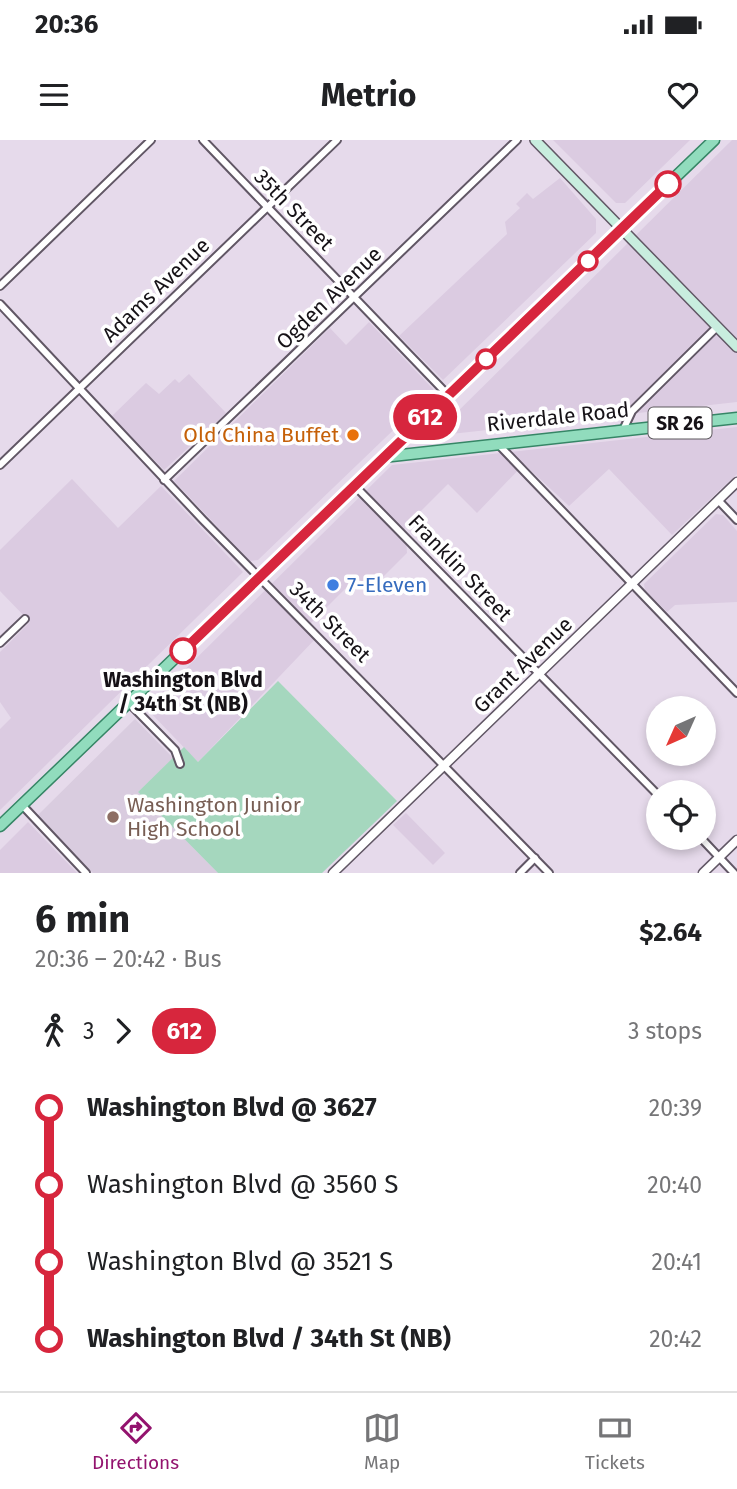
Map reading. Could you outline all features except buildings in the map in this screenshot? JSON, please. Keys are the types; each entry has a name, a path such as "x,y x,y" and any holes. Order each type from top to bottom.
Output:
{"main road":[{"path":"534,140 737,346"},
{"path":"0,826 714,140"},
{"name":"Riverdale Road","path":"383,457 737,418"}],"street":[{"path":"0,285 151,140"},
{"name":"35th Street","path":"203,140 448,395"},
{"name":"Adams Avenue","path":"0,465 337,140"},
{"name":"Ogden Avenue","path":"164,480 517,140"},
{"name":"34th Street","path":"0,304 164,480 446,764 550,873"},
{"path":"623,430 632,411 717,327"},
{"path":"496,443 737,693"},
{"name":"Grant Avenue","path":"333,873 737,482"},
{"name":"Franklin Street","path":"354,485 646,783"},
{"path":"718,500 737,520"},
{"path":"0,643 25,619"},
{"path":"129,703 175,750 180,764"},
{"path":"22,805 86,873"},
{"path":"703,873 737,841"},
{"path":"712,850 734,873"},
{"path":"520,873 535,858"}],"shaded area":[{"path":"553,140 690,140 625,203 616,203"},
{"path":"732,140 737,140 737,402 433,436"},
{"path":"560,178 596,219 596,233 443,380 399,336 507,234 505,222 520,208 516,204 527,193 533,199"},
{"path":"369,322 433,392 258,560 250,561 174,481 330,328 346,345"},
{"path":"189,374 226,413 164,470 111,417 146,383 159,394 175,379 179,383"},
{"path":"737,427 737,474 672,535 609,469 569,506 524,464 477,513 448,484 405,527 407,553 370,590 357,577 311,623 318,636 198,762 146,708 392,465"},
{"path":"72,479 118,528 161,486 243,572 0,810 0,729 11,718 0,702 0,652 30,622 0,591 0,550"},
{"path":"716,514 723,515 737,531 737,602 675,605 667,612 645,590 644,584"},
{"path":"135,719 173,758 138,792 218,873 93,873 37,816"},
{"path":"406,813 445,853 433,865 393,825"},
{"path":"28,822 77,873 0,873 0,850"}],"green space":[{"path":"278,681 397,801 322,873 218,873 138,792 184,747 198,762"}],"bus line":[{"name":"612","path":"183,651 668,184"}],"place":[{"name":"Old China Buffet","path":"353,435"},
{"name":"7-Eleven","path":"333,585"},
{"name":"Washington Blvd / 34th St (NB)","path":"183,651"},
{"name":"Washington Junior High School","path":"113,817"}]}
